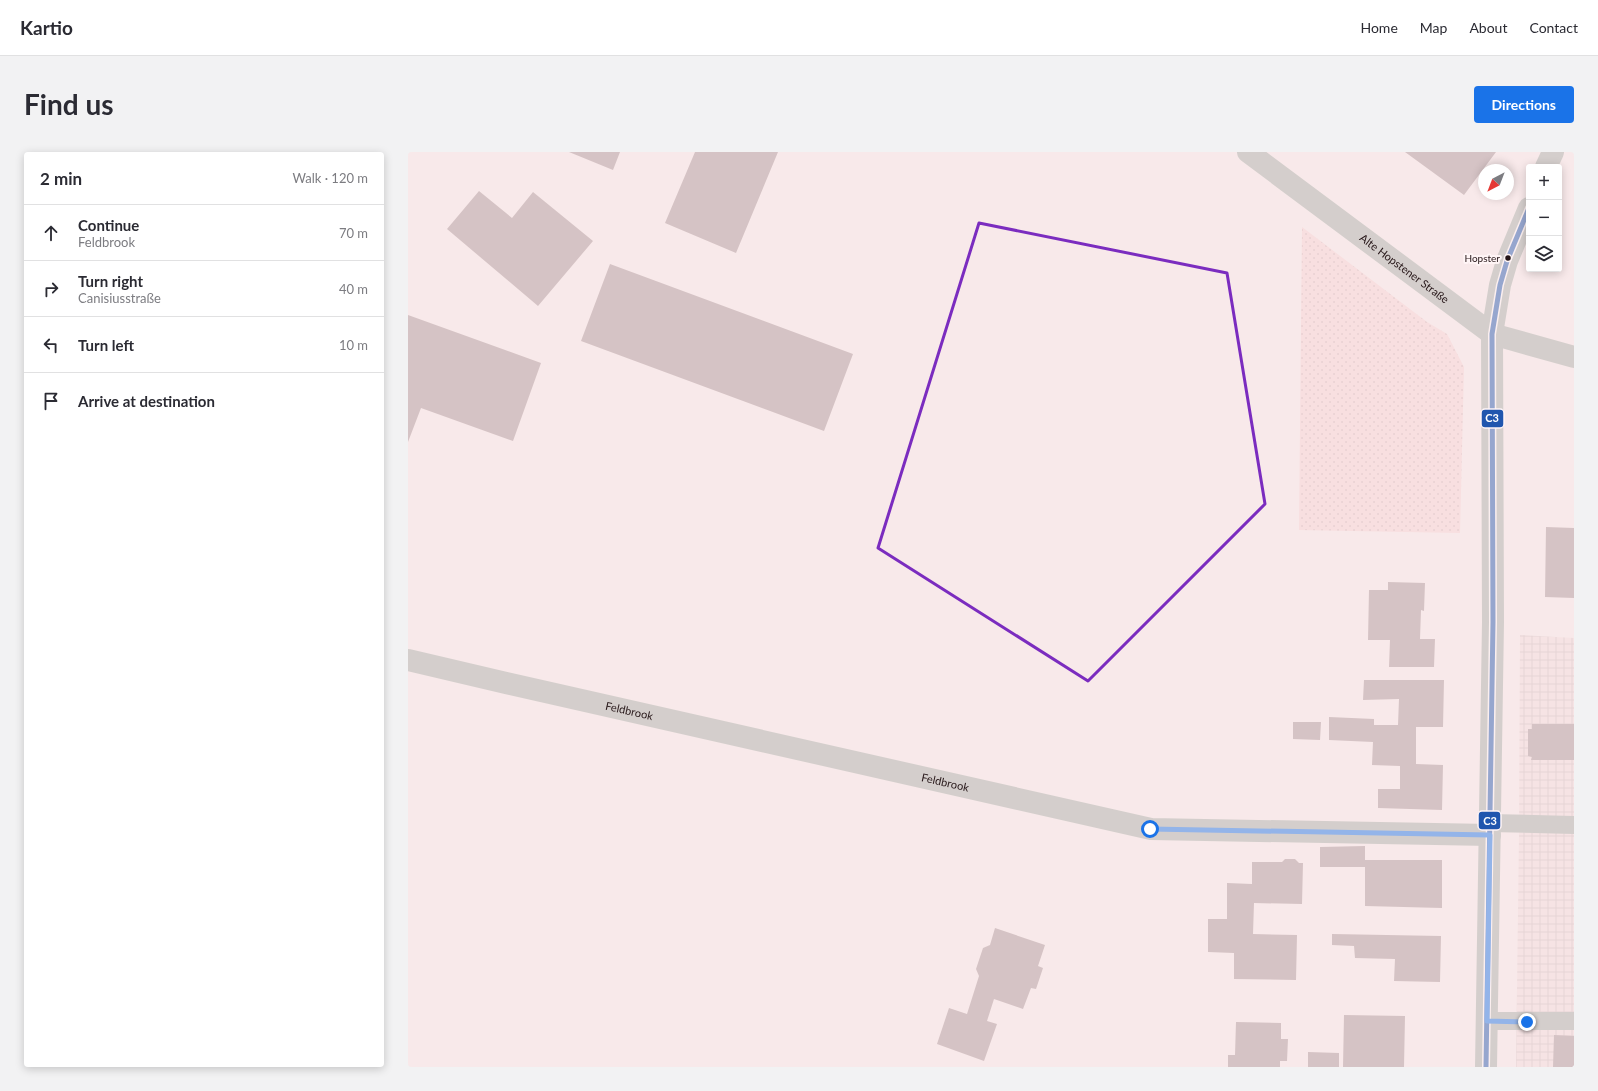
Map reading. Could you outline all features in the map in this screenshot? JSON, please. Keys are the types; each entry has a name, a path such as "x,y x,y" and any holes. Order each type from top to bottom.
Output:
{"street":[{"name":"Alte Hopstener Straße","path":"1248,152 1492,334 1574,357"},
{"path":"1547,164 1553,152"},
{"path":"1486,1067 1493,614 1492,334 1500,285 1507,261 1526,215"},
{"name":"Feldbrook","path":"408,660 1150,829 1490,829"}],"lane":[{"path":"1490,829 1574,825"},
{"path":"1487,1021 1574,1021"}],"highlighted area":[{"path":"979,223 1227,273 1265,504 1088,681 878,548"}],"shaded area":[{"path":"1302,227 1427,322 1447,334 1464,367 1460,533 1299,530"},
{"path":"1520,635 1574,638 1574,1067 1516,1067"}],"building":[{"path":"569,152 620,152 613,170"},
{"path":"695,152 778,152 736,253 665,223"},
{"path":"1405,152 1496,152 1487,164 1478,164 1478,176 1464,195"},
{"path":"479,191 512,218 533,192 593,241 538,306 447,229"},
{"path":"610,264 853,354 824,431 581,341"},
{"path":"408,315 541,363 513,441 421,408 408,442"},
{"path":"1546,527 1574,528 1574,598 1545,597"},
{"path":"1388,582 1425,583 1424,611 1421,610 1420,639 1435,639 1434,667 1389,667 1390,640 1368,640 1369,590 1388,590"},
{"path":"1364,680 1444,680 1443,727 1416,727 1416,764 1443,765 1442,810 1378,808 1378,789 1400,789 1400,766 1372,765 1373,742 1329,740 1329,717 1374,719 1374,725 1398,725 1399,699 1363,700"},
{"path":"1293,722 1321,722 1320,740 1293,739"},
{"path":"1532,724 1574,724 1574,760 1531,760 1532,757 1528,756 1528,729 1532,729"},
{"path":"1365,846 1365,860 1442,860 1442,908 1365,906 1365,867 1320,867 1320,847"},
{"path":"1285,859 1295,859 1299,863 1303,863 1302,904 1254,903 1253,934 1297,935 1296,980 1234,979 1234,953 1208,952 1208,919 1227,919 1227,883 1252,884 1252,862 1282,862"},
{"path":"995,928 1045,945 1038,966 1043,968 1036,989 1031,988 1023,1009 994,999 987,1021 997,1024 984,1061 937,1044 949,1008 967,1014 979,976 976,969 983,948 990,945"},
{"path":"1332,934 1441,936 1440,982 1394,981 1395,959 1355,958 1354,946 1332,945"},
{"path":"1344,1015 1405,1016 1404,1067 1343,1067"},
{"path":"1236,1022 1281,1023 1281,1039 1288,1039 1287,1061 1280,1061 1280,1067 1228,1067 1228,1055 1235,1055"},
{"path":"1554,1035 1574,1036 1574,1067 1553,1067"},
{"path":"1308,1052 1339,1053 1339,1067 1308,1067"}],"transit line":[{"name":"C3","path":"1486,1067 1493,622 1492,334 1500,285 1507,261 1526,215"}],"place":[{"name":"Hopster","path":"1508,258"}],"route":[{"path":"1150,829 1490,835 1487,1021 1527,1022"}]}
